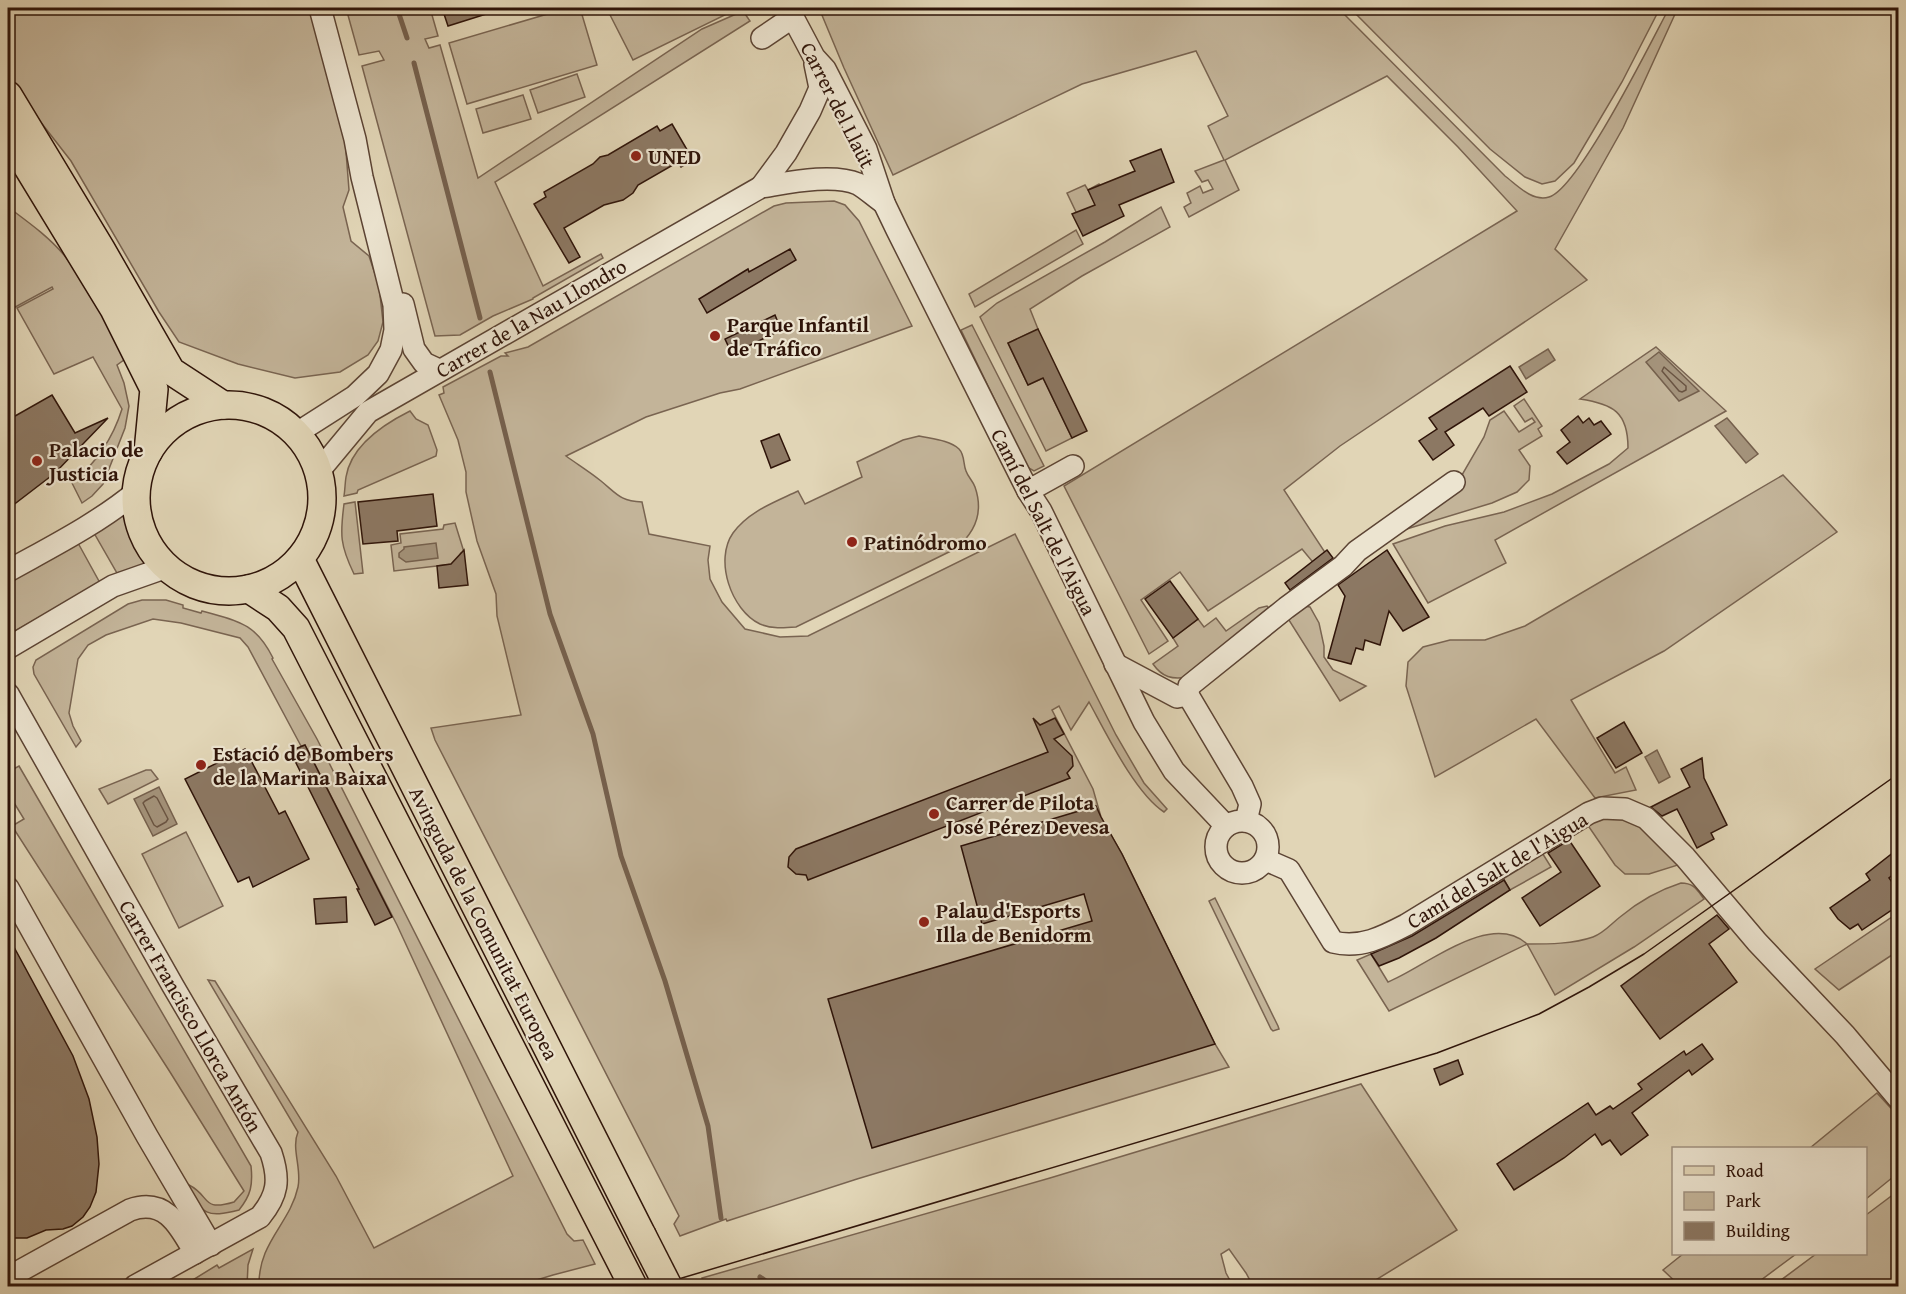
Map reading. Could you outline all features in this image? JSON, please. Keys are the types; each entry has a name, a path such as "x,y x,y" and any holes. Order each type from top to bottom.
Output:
{"main road":[{"path":"8,95 171,371 223,405"},
{"path":"9,140 114,309 154,389 148,452"},
{"path":"223,405 250,407 276,417 297,433 310,450 319,471 323,502 316,532 300,559 277,578 249,589 220,591 192,583 167,567 149,546 138,520 136,492 140,471 148,452 167,428 193,412 223,405"},
{"name":"Avinguda de la Comunitat Europea","path":"300,559 668,1287"},
{"name":"Avinguda de la Comunitat Europea","path":"249,589 278,608 296,628 633,1287"}],"street":[{"path":"297,433 355,396 378,374 391,350 395,330 394,305 355,140 320,8"},
{"path":"762,38 791,12"},
{"name":"Carrer del Llaüt","path":"791,12 814,57 825,69 866,149 884,204"},
{"name":"Carrer de la Nau Llondro","path":"761,187 786,153 820,88 814,57"},
{"name":"Carrer de la Nau Llondro","path":"319,471 368,412 761,187 804,180 837,180 857,184 884,204"},
{"name":"Camí del Salt de l'Aigua","path":"884,204 1028,490 1041,511 1144,722 1174,771 1236,823"},
{"path":"370,211 382,224 414,349 424,363 439,370"},
{"path":"1028,490 1073,466"},
{"path":"1236,823 1261,828 1269,843 1266,860 1260,867 1244,873 1227,868 1219,858 1216,844 1219,834 1236,823 1250,804 1242,786 1188,695 1189,687 1343,566 1357,551 1454,482"},
{"path":"8,571 90,524 136,492"},
{"path":"8,648 113,586 167,567"},
{"path":"1114,664 1177,697 1188,695"},
{"name":"Carrer Francisco Llorca Antón","path":"8,694 173,986 271,1153 275,1166 275,1192 271,1203 260,1217 135,1287"},
{"name":"Camí del Salt de l'Aigua","path":"1266,860 1289,870 1333,942 1345,945 1359,944 1378,939 1406,925 1589,813 1602,808 1625,809 1646,818 1685,857 1757,942 1845,1035 1899,1098"},
{"path":"8,888 147,1136 203,1249"},
{"path":"8,1274 18,1272 140,1206 154,1207 166,1212 203,1249"}],"green space":[{"path":"8,8 309,8 345,139 349,190 343,207 351,241 369,256 379,286 383,322 378,341 368,355 340,372 295,378 238,364 179,342 159,312 71,161 18,93 8,76"},
{"path":"346,8 430,8 438,36 425,39 429,48 440,45 478,178 702,29 743,11 750,21 495,182 543,286 601,254 603,258 533,299 493,316 460,335 435,336 362,66 384,60 379,51 359,55"},
{"path":"568,8 580,8 597,65 467,104 449,43"},
{"path":"729,8 731,12 633,60 607,9"},
{"path":"819,8 1338,8 1505,176 1525,192 1543,198 1549,197 1562,188 1577,169 1612,114 1667,12 1671,10 1676,12 1623,128 1555,249 1587,280 1340,446 1284,490 1332,563 1321,572 1302,549 1208,611 1180,572 1141,600 1168,641 1149,654 1064,486 1517,211 1458,147 1387,76 1225,160 1239,190 1189,217 1184,207 1191,203 1187,193 1200,186 1203,193 1213,189 1208,180 1202,182 1195,171 1224,160 1208,126 1228,116 1196,51 1082,84 893,175"},
{"path":"1350,8 1660,8 1622,82 1574,163 1555,181 1542,184 1525,177 1490,149"},
{"path":"577,74 585,97 538,113 530,90"},
{"path":"523,95 531,119 483,133 476,109"},
{"path":"1099,184 1107,201 1077,214 1067,193 1085,185 1088,190"},
{"path":"834,201 845,205 859,221 912,326 740,389 720,393 646,417 566,456 619,496 642,502 649,534 710,546 708,560 710,579 722,602 745,629 780,637 808,636 1015,534 1116,735 1144,783 1167,809 1164,812 1142,791 1089,702 1071,730 1059,706 1052,710 1093,789 1101,817 1122,854 1215,1044 1229,1067 857,1179 727,1221 726,1219 680,1236 674,1224 679,1216 435,740 431,728 521,715 497,616 496,594 477,541 466,492 466,472 458,440 439,395 444,393 443,387 501,356 508,356 505,353 528,347 774,206 786,203"},
{"path":"8,207 45,235 64,255 90,292 128,357 117,365 129,406 125,428 103,484 82,503 72,483 102,450 114,430 122,409 93,357 54,374 17,308 53,289 52,287 8,311"},
{"path":"1161,207 1170,227 1082,276 1030,309 1038,329 1008,343 1028,385 1043,378 1072,438 1046,451 980,317 997,303 1105,242"},
{"path":"1076,230 1083,244 975,307 969,294"},
{"path":"972,325 1044,466 1034,471 1027,467 961,330"},
{"path":"1656,347 1726,411 1495,540 1506,563 1428,603 1393,544 1445,526 1504,512 1552,494 1609,464 1628,448 1622,418 1610,407 1580,399"},
{"path":"1524,399 1542,426 1538,429 1542,436 1519,450 1530,466 1529,480 1517,492 1492,503 1387,535 1462,475 1484,437 1490,420 1504,411 1519,432 1535,422 1532,418 1525,422 1514,406"},
{"path":"410,411 416,419 428,425 437,450 436,456 358,490 357,493 344,496 346,477 354,455 380,429"},
{"name":"Patinódromo","path":"919,436 950,444 959,449 962,454 966,471 978,496 978,514 976,522 962,543 955,549 796,627 769,627 750,617 734,596 728,583 726,570 725,557 728,544 739,525 763,508 798,491 805,504 862,477 857,462 903,440"},
{"path":"1783,475 1837,532 1664,651 1571,700 1615,773 1626,767 1636,790 1595,798 1536,719 1435,777 1406,686 1408,662 1423,647 1450,640 1485,640 1525,626"},
{"path":"355,502 363,573 354,574 344,547 342,524 344,504"},
{"path":"128,509 138,537 154,562 117,573 94,533"},
{"path":"455,523 464,552 454,564 394,571 391,545 401,543 400,534 443,529 444,525"},
{"path":"78,543 100,583 8,635 8,582"},
{"path":"142,600 166,600 183,605 183,608 235,621 252,630 266,646 317,739 567,1234 574,1241 583,1240 595,1264 517,1286 259,1286 264,1257 294,1200 298,1187 296,1138 298,1132 208,980 215,981 336,1176 374,1248 513,1176 397,925 305,745 301,746 248,647 240,638 181,623 153,619 106,635 88,645 78,659 69,713 81,741 76,747 34,674 33,667 36,660 128,604"},
{"path":"1267,606 1272,612 1188,677 1168,676 1160,672 1153,664 1178,646 1173,638 1198,619 1204,627 1216,618 1226,631 1259,608"},
{"path":"1304,606 1310,607 1319,623 1324,657 1333,670 1366,686 1340,701 1287,617"},
{"path":"19,766 251,1166 250,1190 239,1210 220,1214 207,1212 197,1203 188,1186 196,1189 207,1201 216,1205 234,1202 244,1191 12,826 24,819 8,793 8,772"},
{"path":"151,770 158,779 108,804 99,789"},
{"path":"1623,817 1647,830 1678,865 1649,874 1625,874 1615,865 1587,824 1598,818"},
{"path":"186,832 223,906 179,928 142,854"},
{"path":"1541,851 1551,867 1510,890 1502,876"},
{"path":"1681,883 1692,886 1704,899 1634,947 1555,995 1527,944 1552,944 1593,937 1641,901"},
{"path":"1215,898 1279,1029 1273,1031 1271,1029 1209,901"},
{"path":"1898,913 1898,951 1839,990 1815,969"},
{"path":"1495,934 1512,935 1527,944 1389,1011 1357,960 1371,954 1388,982 1476,937"},
{"path":"1361,1084 1457,1230 1366,1286 1253,1286 1229,1249 1221,1254 1226,1273 1233,1286 714,1286 704,1284 702,1278 1050,1178"},
{"path":"1877,1093 1898,1116 1898,1173 1867,1198 1867,1147 1811,1147"},
{"path":"1898,1191 1898,1286 1773,1286 1815,1255 1867,1255 1867,1214"},
{"path":"253,1249 248,1265 247,1286 183,1286 217,1265 219,1268"},
{"path":"1682,1255 1795,1255 1753,1286 1680,1286 1663,1270"}],"water":[{"path":"1548,349 1555,360 1526,379 1519,367"},
{"path":"1659,352 1699,391 1679,401 1646,362"},
{"path":"1727,418 1758,454 1746,463 1715,426"},
{"path":"436,543 438,558 406,562 399,557 404,547"},
{"path":"1657,750 1670,777 1659,783 1645,757"},
{"path":"159,787 177,824 153,836 134,799"}],"building":[{"path":"442,8 496,8 496,11 448,26"},
{"path":"672,124 693,160 681,167 678,162 638,185 633,193 623,200 604,205 564,228 580,257 569,263 534,204 546,197 544,192 593,164 600,157 608,155 657,126 660,131"},
{"path":"1161,149 1174,182 1119,205 1124,216 1083,236 1072,214 1095,205 1088,190 1135,171 1130,161"},
{"path":"790,249 796,260 707,313 699,299 748,269 749,272"},
{"path":"775,315 781,330 732,354 725,339"},
{"path":"1038,329 1087,431 1072,438 1043,378 1028,385 1008,343"},
{"path":"1510,366 1527,392 1489,416 1483,408 1445,432 1454,445 1433,460 1419,441 1437,429 1429,418"},
{"name":"Palacio de Justicia","path":"52,395 75,433 108,418 55,473 8,509 8,420"},
{"path":"1578,416 1583,423 1589,418 1594,425 1601,421 1611,434 1567,464 1557,452 1570,442 1561,430"},
{"path":"779,434 790,460 771,468 761,441"},
{"path":"433,494 437,526 397,531 398,541 363,544 358,502"},
{"path":"464,550 468,585 439,588 437,566 451,564"},
{"path":"1327,550 1333,558 1290,590 1285,583"},
{"path":"1387,550 1429,617 1403,631 1389,611 1380,645 1365,640 1363,650 1356,648 1351,664 1328,658 1345,596 1338,585"},
{"path":"1170,581 1198,619 1173,638 1145,599"},
{"name":"Carrer de Pilota José Pérez Devesa","path":"1033,718 1040,725 1055,718 1064,734 1054,739 1072,756 1073,766 1067,773 1070,778 808,880 806,875 796,874 788,867 789,857 796,849 1048,752"},
{"path":"1624,722 1642,753 1616,768 1597,738"},
{"path":"305,745 392,917 375,925 290,751"},
{"path":"245,749 279,814 285,811 309,859 253,887 249,877 238,882 185,779"},
{"path":"1702,758 1704,778 1727,825 1711,833 1714,839 1697,848 1677,809 1662,816 1651,807 1690,787 1681,769"},
{"path":"1096,806 1215,1044 872,1148 828,999 1092,921 1084,894 982,924 961,846"},
{"path":"1569,840 1600,886 1540,926 1522,898 1561,872 1548,853"},
{"path":"1899,848 1899,870 1889,878 1899,892 1899,905 1862,930 1858,924 1850,929 1830,908 1870,880 1866,874"},
{"path":"1504,880 1510,890 1436,938 1379,966 1371,954 1412,936"},
{"path":"346,897 347,922 316,924 314,899"},
{"path":"1717,915 1729,929 1709,944 1737,982 1660,1039 1621,986"},
{"path":"8,936 73,1056 89,1099 97,1137 99,1164 96,1192 83,1217 72,1226 46,1230 27,1238 8,1238"},
{"path":"1702,1044 1713,1059 1692,1075 1689,1070 1632,1113 1648,1135 1621,1155 1610,1140 1602,1145 1595,1134 1564,1158 1514,1190 1497,1164 1588,1103 1596,1115 1610,1106 1613,1109 1642,1089 1638,1084 1684,1051 1686,1055"},
{"path":"1458,1060 1463,1074 1440,1085 1434,1069"}],"waterway":[{"path":"397,8 407,38"},
{"path":"414,63 480,318"},
{"path":"490,372 550,614 593,734 621,856 665,981 708,1126 721,1218"},
{"path":"760,1277 773,1286"}],"tram line":[{"path":"655,1286 1437,1053 1539,1014 1644,954 1898,774"}],"place":[{"name":"UNED","path":"636,156"},
{"name":"Parque Infantil de Tráfico","path":"715,336"},
{"name":"Palacio de Justicia","path":"37,461"},
{"name":"Patinódromo","path":"852,542"},
{"name":"Estació de Bombers de la Marina Baixa","path":"201,765"},
{"name":"Carrer de Pilota José Pérez Devesa","path":"934,814"},
{"name":"Palau d'Esports Illa de Benidorm","path":"924,922"}]}
